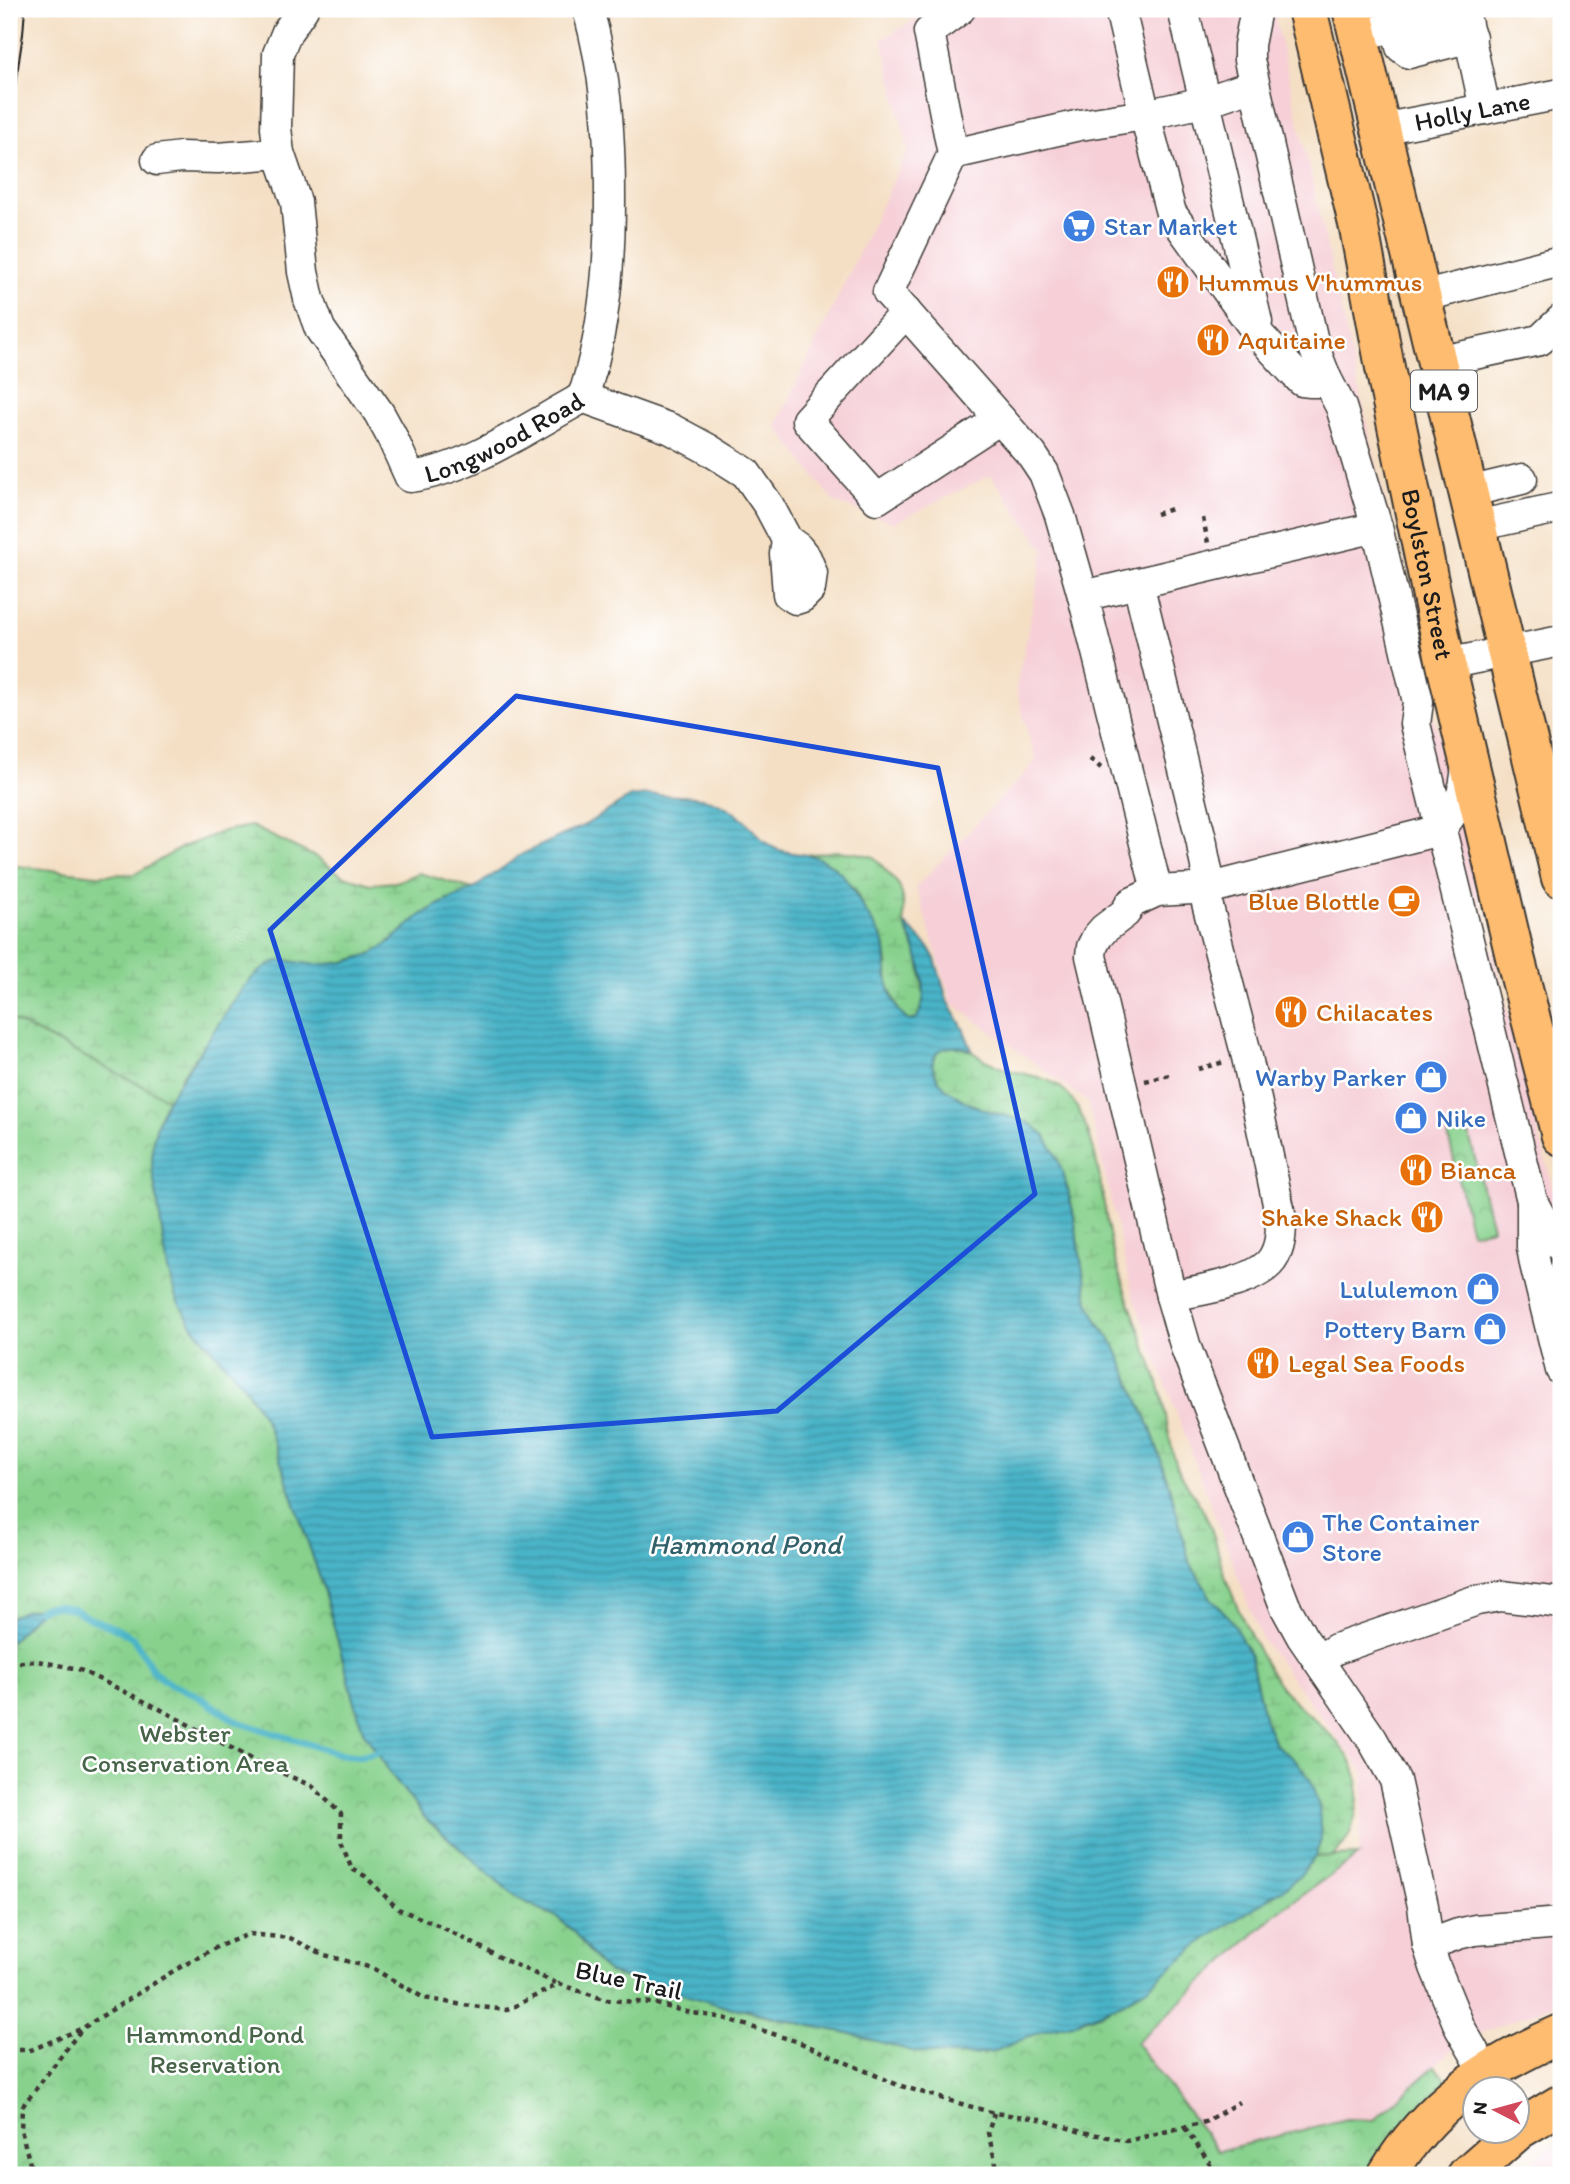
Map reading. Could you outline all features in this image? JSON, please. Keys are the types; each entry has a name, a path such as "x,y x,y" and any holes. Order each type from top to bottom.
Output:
{"main road":[{"name":"Boylston Street","path":"1307,9 1359,228 1446,664 1561,1136"},
{"name":"MA 9","path":"1355,22 1561,878"},
{"path":"1496,2076 1526,2049 1561,2034"},
{"path":"1387,2175 1422,2126 1450,2098 1462,2093"},
{"path":"1532,2121 1561,2104"},
{"path":"1466,2175 1499,2146"}],"street":[{"name":"Longwood Road","path":"303,9 287,32 278,54 276,128 279,153 296,202 303,272 309,299 320,329 379,413 410,477 435,472 472,458 582,397 601,325 610,239 610,147 604,77 588,9"},
{"path":"960,9 929,32 953,154 888,292 1032,455 1044,473 1060,514 1083,596 1157,891"},
{"path":"1120,9 1171,213 1260,336 1302,381 1318,382 1325,378"},
{"path":"1183,9 1260,336"},
{"path":"1256,9 1249,45 1254,86 1315,350 1325,378 1341,407 1377,527 1418,702 1415,724 1532,1201 1534,1255 1561,1370"},
{"path":"1355,22 1396,26 1464,11 1485,109"},
{"path":"953,154 1080,125 1204,102 1254,86"},
{"name":"Holly Lane","path":"1381,129 1561,93"},
{"path":"157,160 279,153"},
{"path":"1421,296 1561,261"},
{"path":"906,312 807,420 877,499 1000,419"},
{"path":"1437,362 1540,340 1561,320"},
{"path":"582,397 671,429 746,473 788,540"},
{"path":"1472,509 1522,479"},
{"path":"1472,509 1561,510"},
{"path":"1083,596 1138,583 1205,559 1377,527"},
{"path":"1138,583 1197,820 1211,888 1207,903 1247,1057 1279,1204 1281,1233 1278,1248 1260,1271 1171,1296"},
{"path":"1446,664 1561,641"},
{"path":"1467,757 1464,793 1459,805 1440,830 1211,888 1157,891 1143,896 1097,937 1091,956 1171,1296 1186,1348 1268,1565 1293,1623 1379,1750 1395,1780 1423,1906 1428,1945 1450,2006 1488,2076"},
{"path":"1503,1084 1519,1063 1525,1047 1528,1028 1527,1003"},
{"path":"1532,1201 1549,1233 1561,1247"},
{"path":"1318,1660 1336,1649 1477,1600 1501,1596 1561,1603"},
{"path":"1428,1945 1475,1930 1561,1923"}],"path":[{"path":"1156,514 1174,508"},
{"path":"1203,517 1205,559"},
{"path":"1090,760 1100,768"},
{"path":"1198,1069 1235,1060"},
{"path":"1134,1084 1174,1074"},
{"path":"9,1663 37,1661 78,1669 158,1708 259,1763 312,1786 341,1814 341,1841 352,1869 365,1876 398,1909 559,1984"},
{"name":"Blue Trail","path":"9,2050 31,2050 83,2028 175,1970 217,1947 249,1934 290,1938 325,1955 372,1968 424,1998 463,2005 507,2010 559,1984 606,2000 653,2003 724,2018 801,2043 898,2085 993,2113 1040,2119 1078,2131 1127,2141 1205,2122 1239,2102"},
{"path":"33,2175 21,2130 22,2107 44,2075 83,2028"},
{"path":"993,2113 988,2133 999,2175"},
{"path":"1185,2128 1218,2175"}],"highlighted area":[{"path":"516,696 938,768 1035,1194 777,1411 432,1437 270,930"}],"shaded area":[{"path":"933,9 1273,9 1430,701 1561,1222 1561,2002 1463,2040 1374,2120 1347,2119 1218,2151 1136,2042 1278,1912 1359,1855 1364,1773 1261,1638 1133,1297 1088,1102 952,1003 916,887 1036,761 1016,689 1044,550 991,475 894,523 834,502 776,426 908,150 882,39"},
{"path":"1546,2146 1561,2146 1561,2175 1526,2175"}],"green space":[{"path":"251,826 318,858 342,875 370,884 396,882 419,873 473,889 421,915 386,946 371,954 328,964 289,961 254,976 180,1078 573,1931 9,1618 9,865 97,875 135,874 181,848 224,831"},
{"path":"836,851 874,857 899,885 903,898 904,923 919,958 924,997 916,1019 909,1021 901,1016 888,985 883,939 863,908 855,889 806,855"},
{"path":"9,1018 168,1099 153,1141 152,1167 168,1270 194,1328 243,1384 264,1418 273,1439 321,1581 363,1731 391,1774 425,1818 517,1898 557,1917 610,1973 722,2005 909,2049 940,2054 981,2054 1041,2031 1093,2016 1129,2000 1216,1931 1276,1894 1315,1857 1359,1855 1278,1912 1136,2043 1218,2151 1347,2119 1374,2120 1435,2066 1447,2080 1382,2149 1367,2175 9,2175"},
{"path":"958,1046 1000,1067 1056,1084 1071,1098 1081,1116 1095,1154 1114,1256 1162,1396 1178,1468 1209,1522 1233,1596 1266,1664 1291,1698 1339,1744 1355,1770 1358,1802 1348,1836 1331,1857 1303,1872 1295,1760 1276,1745 1265,1721 1250,1655 1230,1618 1212,1600 1189,1561 1151,1429 1115,1346 1099,1324 1088,1302 1073,1211 1063,1173 1028,1122 988,1111 966,1102 946,1089 936,1076 932,1064 937,1052 946,1047"},
{"path":"1466,1122 1492,1228 1471,1233 1446,1127"}],"water":[{"name":"Hammond Pond","path":"689,796 723,805 774,848 816,857 840,872 882,938 890,991 895,1005 909,1021 916,1019 921,1008 924,984 918,958 904,923 928,946 935,959 947,999 972,1050 954,1047 937,1052 932,1064 936,1076 946,1089 966,1102 1028,1122 1044,1134 1054,1151 1073,1211 1088,1302 1099,1324 1115,1346 1151,1429 1189,1561 1212,1600 1230,1618 1250,1655 1265,1721 1276,1745 1295,1760 1310,1779 1319,1807 1321,1840 1315,1857 1288,1886 1203,1941 1147,1988 1116,2006 1069,2025 1042,2031 993,2052 944,2055 912,2051 844,2032 723,2006 610,1973 557,1917 517,1898 425,1818 391,1774 363,1731 321,1581 264,1418 243,1384 194,1328 176,1298 168,1270 152,1167 153,1141 159,1118 168,1099 242,989 254,976 279,961 328,964 371,954 386,945 421,915 473,889 522,854 585,825 630,797"},
{"path":"44,1607 9,1642 9,1618 24,1611"}],"waterway":[{"path":"39,1610 58,1606 74,1609 120,1630 134,1639 154,1672 171,1685 193,1693 238,1722 340,1754 358,1756 376,1753"}],"tram line":[{"path":"9,29 10,9"},
{"path":"9,127 25,9"}],"place":[{"name":"Star Market","path":"1079,226"},
{"name":"Hummus V'hummus","path":"1173,282"},
{"name":"Aquitaine","path":"1213,340"},
{"name":"Blue Blottle","path":"1404,901"},
{"name":"Chilacates","path":"1291,1012"},
{"name":"Warby Parker","path":"1431,1077"},
{"name":"Nike","path":"1411,1118"},
{"name":"Bianca","path":"1416,1170"},
{"name":"Shake Shack","path":"1427,1217"},
{"name":"Lululemon","path":"1483,1289"},
{"name":"Pottery Barn","path":"1490,1329"},
{"name":"Legal Sea Foods","path":"1263,1363"},
{"name":"The Container Store","path":"1298,1537"}],"park label":[{"name":"Webster Conservation Area","path":"185,1748"},
{"name":"Hammond Pond Reservation","path":"215,2049"}]}
